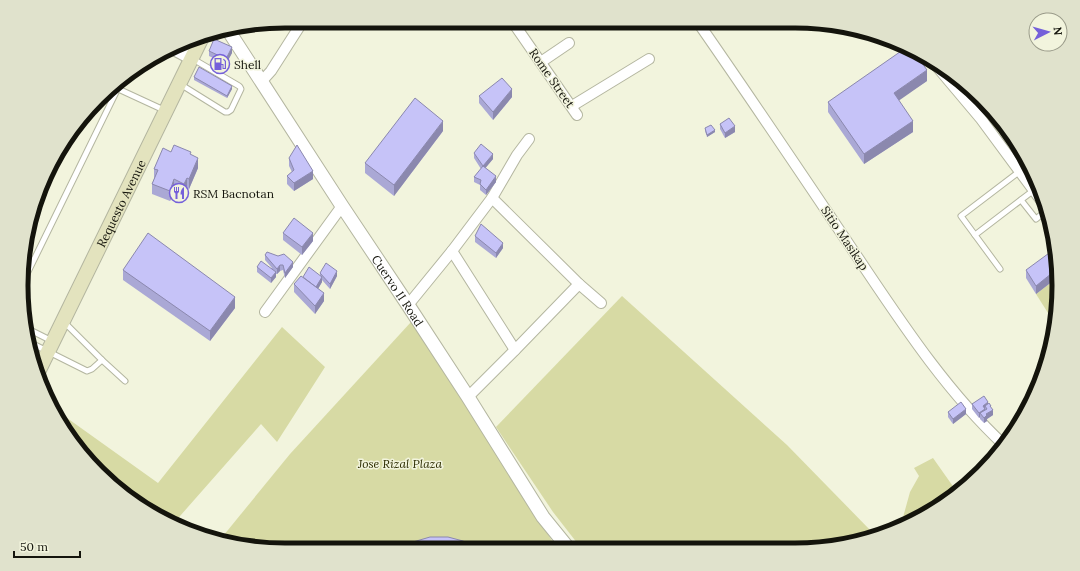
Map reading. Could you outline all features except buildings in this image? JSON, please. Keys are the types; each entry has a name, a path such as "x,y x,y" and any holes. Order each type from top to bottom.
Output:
{"main road":[{"name":"Requesto Avenue","path":"41,365 199,44"}],"street":[{"path":"262,81 271,71 299,28"},
{"name":"Rome Street","path":"518,28 577,115"},
{"name":"Sitio Masikap","path":"702,28 903,323 955,393 1000,441"},
{"name":"Cuervo II Road","path":"231,34 468,397 542,517 565,543"},
{"path":"541,62 570,43"},
{"path":"179,52 192,58"},
{"path":"572,106 649,59"},
{"path":"945,77 981,119 1032,188"},
{"path":"408,305 452,251 492,198 517,155 529,139"},
{"path":"492,198 579,284 601,303"},
{"path":"265,312 342,206"},
{"path":"452,251 515,350"},
{"path":"468,397 579,284"}],"lane":[{"path":"180,84 225,112 231,110 240,87 192,58"},
{"path":"119,89 166,111"},
{"path":"29,270 113,95"},
{"path":"1000,269 961,216 1020,171"},
{"path":"975,235 1033,191"},
{"path":"1021,200 1036,220 1042,215"},
{"path":"63,320 125,381"},
{"path":"32,333 50,347 87,371 92,369 102,360"},
{"path":"35,344 50,347"}],"green space":[{"path":"1052,282 1050,316 1036,294"},
{"path":"622,296 787,445 871,531 825,541 794,543 577,543 553,512 496,427"},
{"name":"Jose Rizal Plaza","path":"411,322 505,464 553,543 286,543 252,541 224,535 290,454"},
{"path":"282,327 325,367 277,442 261,424 178,519 142,500 103,468 71,429 62,415 158,483"},
{"path":"933,458 954,488 938,500 903,518 910,492 919,476 914,468"}],"place":[{"name":"Shell","path":"220,64"},
{"name":"RSM Bacnotan","path":"179,193"}]}
